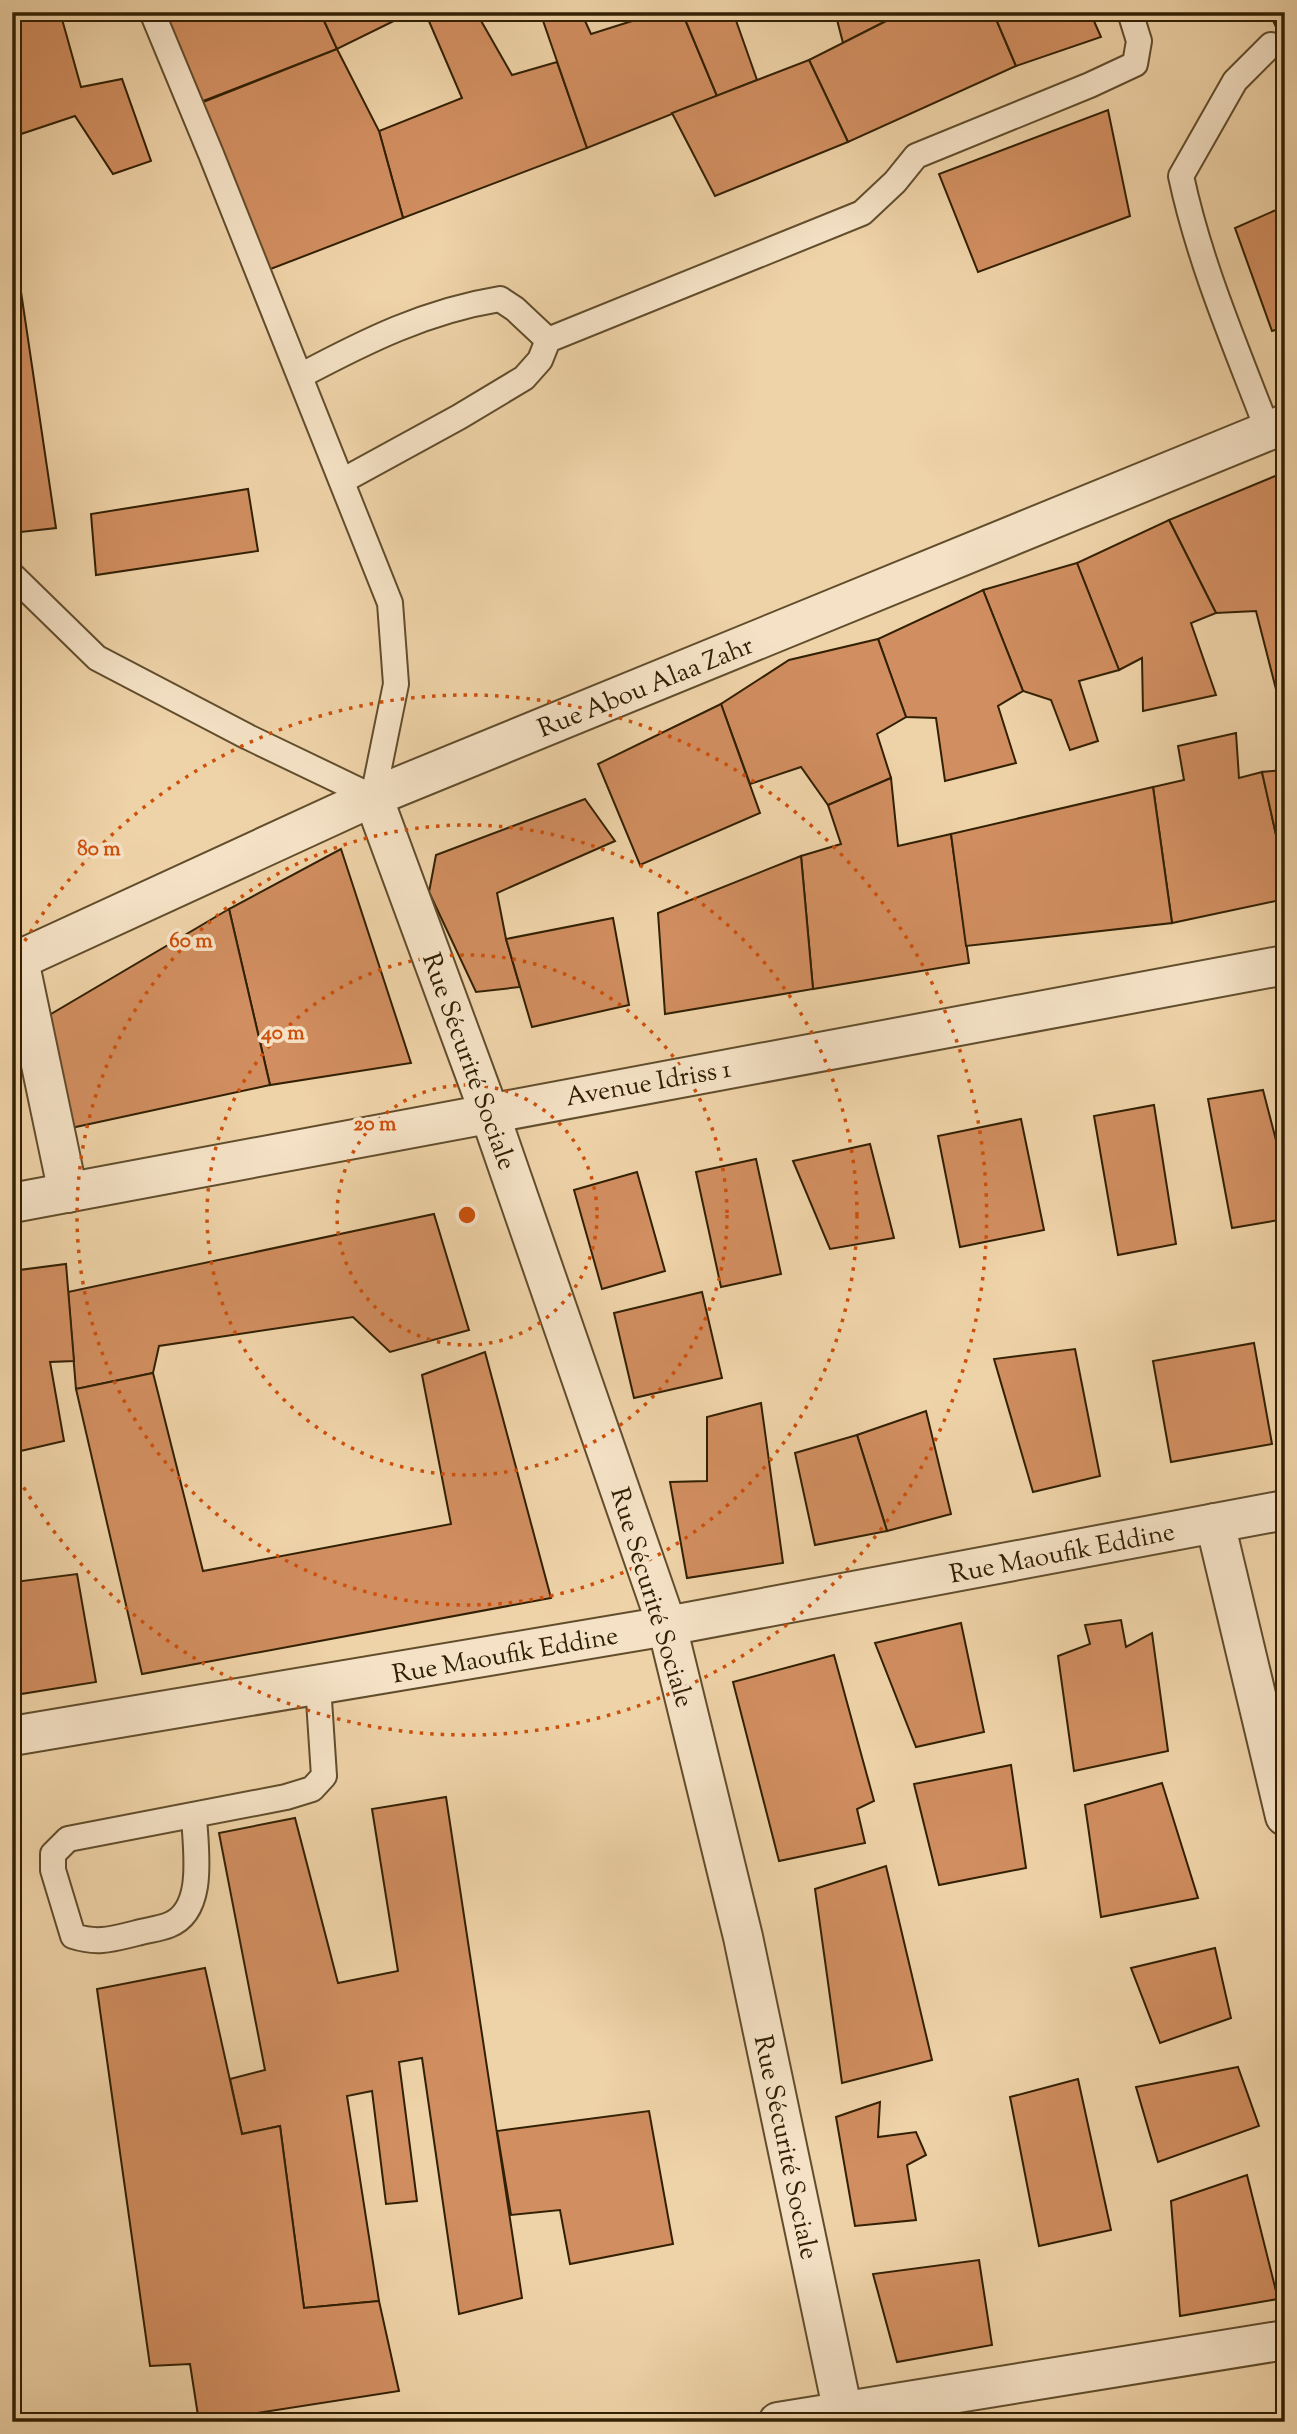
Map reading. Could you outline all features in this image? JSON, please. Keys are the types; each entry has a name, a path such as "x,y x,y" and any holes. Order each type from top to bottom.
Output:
{"street":[{"name":"Rue Abou Alaa Zahr","path":"15,962 373,797 1276,428"},
{"name":"Rue Sécurité Sociale","path":"373,797 489,1112 667,1626 743,1937 845,2416"},
{"path":"15,962 68,1193"},
{"name":"Avenue Idriss 1","path":"12,1203 1285,965"},
{"name":"Rue Maoufik Eddine","path":"12,1736 667,1626 1285,1510"},
{"path":"1215,1523 1285,1816"},
{"path":"778,2422 845,2416 1285,2340"}],"lane":[{"path":"12,575 97,658 248,737 373,797 396,684 390,603 152,12"},
{"path":"342,481 524,378 540,360 548,341 862,213 895,182 916,156 1135,64 1139,41 1130,12"},
{"path":"1271,45 1234,81 1181,176 1189,214 1215,300 1276,428"},
{"path":"300,376 368,340 424,317 500,299 515,309 548,341"},
{"path":"194,1815 195,1893 187,1910 172,1924 103,1941 89,1941 73,1936 53,1870 52,1854 68,1839 286,1797 312,1789 324,1776 318,1685"}],"building":[{"path":"45,12 60,12 81,87 122,79 151,161 113,174 75,116 12,137 12,24"},
{"path":"158,12 320,12 337,49 193,105"},
{"path":"320,12 412,12 337,49"},
{"path":"425,12 476,12 512,75 557,62 587,148 403,218 379,131 462,98"},
{"path":"540,12 581,12 591,34 632,21 629,12 682,12 717,96 587,148"},
{"path":"682,12 733,12 757,80 717,96"},
{"path":"835,12 884,12 886,21 843,43"},
{"path":"904,12 993,12 1016,66 848,142 809,60"},
{"path":"993,12 1090,12 1101,37 1016,66"},
{"path":"1269,12 1285,12 1285,46"},
{"path":"337,49 379,131 403,218 268,270 193,106"},
{"path":"809,60 848,142 715,196 672,113"},
{"path":"1108,110 1130,216 978,272 939,174"},
{"path":"1285,206 1285,327 1272,331 1235,228"},
{"path":"12,231 56,528 12,533"},
{"path":"1285,472 1285,700 1279,701 1256,611 1216,613 1169,520"},
{"path":"248,489 258,551 96,575 91,514"},
{"path":"1169,520 1216,613 1191,623 1216,695 1143,711 1142,658 1119,670 1077,563"},
{"path":"1077,563 1119,670 1079,681 1098,741 1070,750 1051,700 1023,691 983,590"},
{"path":"983,590 1023,691 998,706 1016,763 945,781 936,718 906,717 878,639"},
{"path":"878,639 906,717 877,734 891,778 828,805 801,767 750,784 721,704 789,660"},
{"path":"721,704 760,813 640,865 598,764"},
{"path":"1236,733 1239,778 1262,772 1285,875 1285,899 1172,923 1153,787 1184,780 1178,746"},
{"path":"1285,737 1285,875 1262,772 1282,770 1278,740"},
{"path":"891,778 898,846 951,834 969,963 813,989 801,856 841,844 828,805"},
{"path":"1153,787 1172,923 966,946 951,834"},
{"path":"585,799 615,841 497,893 506,939 520,987 476,992 429,892 436,855"},
{"path":"341,849 411,1063 270,1085 229,909"},
{"path":"801,856 813,989 665,1014 658,913"},
{"path":"229,909 270,1085 71,1128 46,1017"},
{"path":"613,918 629,1005 532,1027 506,939"},
{"path":"1263,1090 1285,1175 1285,1219 1232,1228 1208,1099"},
{"path":"1154,1105 1176,1244 1118,1255 1094,1116"},
{"path":"1021,1119 1044,1230 960,1247 938,1136"},
{"path":"870,1144 894,1238 830,1249 793,1161"},
{"path":"756,1159 781,1274 721,1287 696,1172"},
{"path":"637,1172 665,1271 602,1289 574,1190"},
{"path":"434,1214 469,1330 390,1352 353,1317 159,1346 153,1373 76,1389 68,1292"},
{"path":"66,1264 74,1361 50,1362 64,1441 12,1453 12,1271"},
{"path":"702,1292 722,1378 634,1398 614,1313"},
{"path":"1254,1343 1272,1444 1171,1462 1153,1361"},
{"path":"1075,1349 1100,1476 1033,1492 994,1359"},
{"path":"485,1352 551,1598 142,1674 76,1389 153,1373 203,1571 451,1524 422,1375"},
{"path":"761,1403 783,1563 687,1578 670,1482 707,1481 707,1417"},
{"path":"926,1411 951,1514 887,1531 857,1435"},
{"path":"857,1435 887,1531 815,1545 795,1453"},
{"path":"77,1574 96,1682 21,1694 14,1582"},
{"path":"1285,1598 1285,1640 1276,1601"},
{"path":"1121,1620 1126,1647 1152,1633 1168,1751 1074,1771 1058,1656 1090,1644 1085,1625"},
{"path":"961,1623 984,1732 916,1747 875,1643"},
{"path":"834,1655 874,1801 857,1809 865,1843 779,1861 733,1682"},
{"path":"1011,1765 1026,1868 939,1885 914,1784"},
{"path":"1162,1783 1198,1898 1101,1917 1085,1805"},
{"path":"446,1797 522,2298 459,2314 422,2058 399,2062 417,2201 386,2204 372,2091 347,2096 379,2301 304,2308 280,2126 242,2134 230,2079 265,2070 219,1833 295,1818 338,1983 398,1971 372,1809"},
{"path":"886,1866 932,2060 842,2083 815,1889"},
{"path":"1215,1948 1231,2018 1160,2043 1131,1968"},
{"path":"205,1968 242,2134 280,2126 304,2308 379,2301 399,2391 199,2422 190,2364 150,2366 97,1989"},
{"path":"1238,2067 1259,2126 1158,2162 1136,2087"},
{"path":"1078,2079 1111,2230 1039,2246 1010,2097"},
{"path":"12,2087 17,2116 12,2118"},
{"path":"880,2102 878,2137 916,2132 926,2155 907,2165 916,2220 855,2226 836,2117"},
{"path":"649,2111 673,2244 570,2264 560,2210 511,2215 497,2131"},
{"path":"1247,2175 1278,2299 1180,2316 1171,2201"},
{"path":"979,2260 992,2345 897,2362 873,2274"}]}
